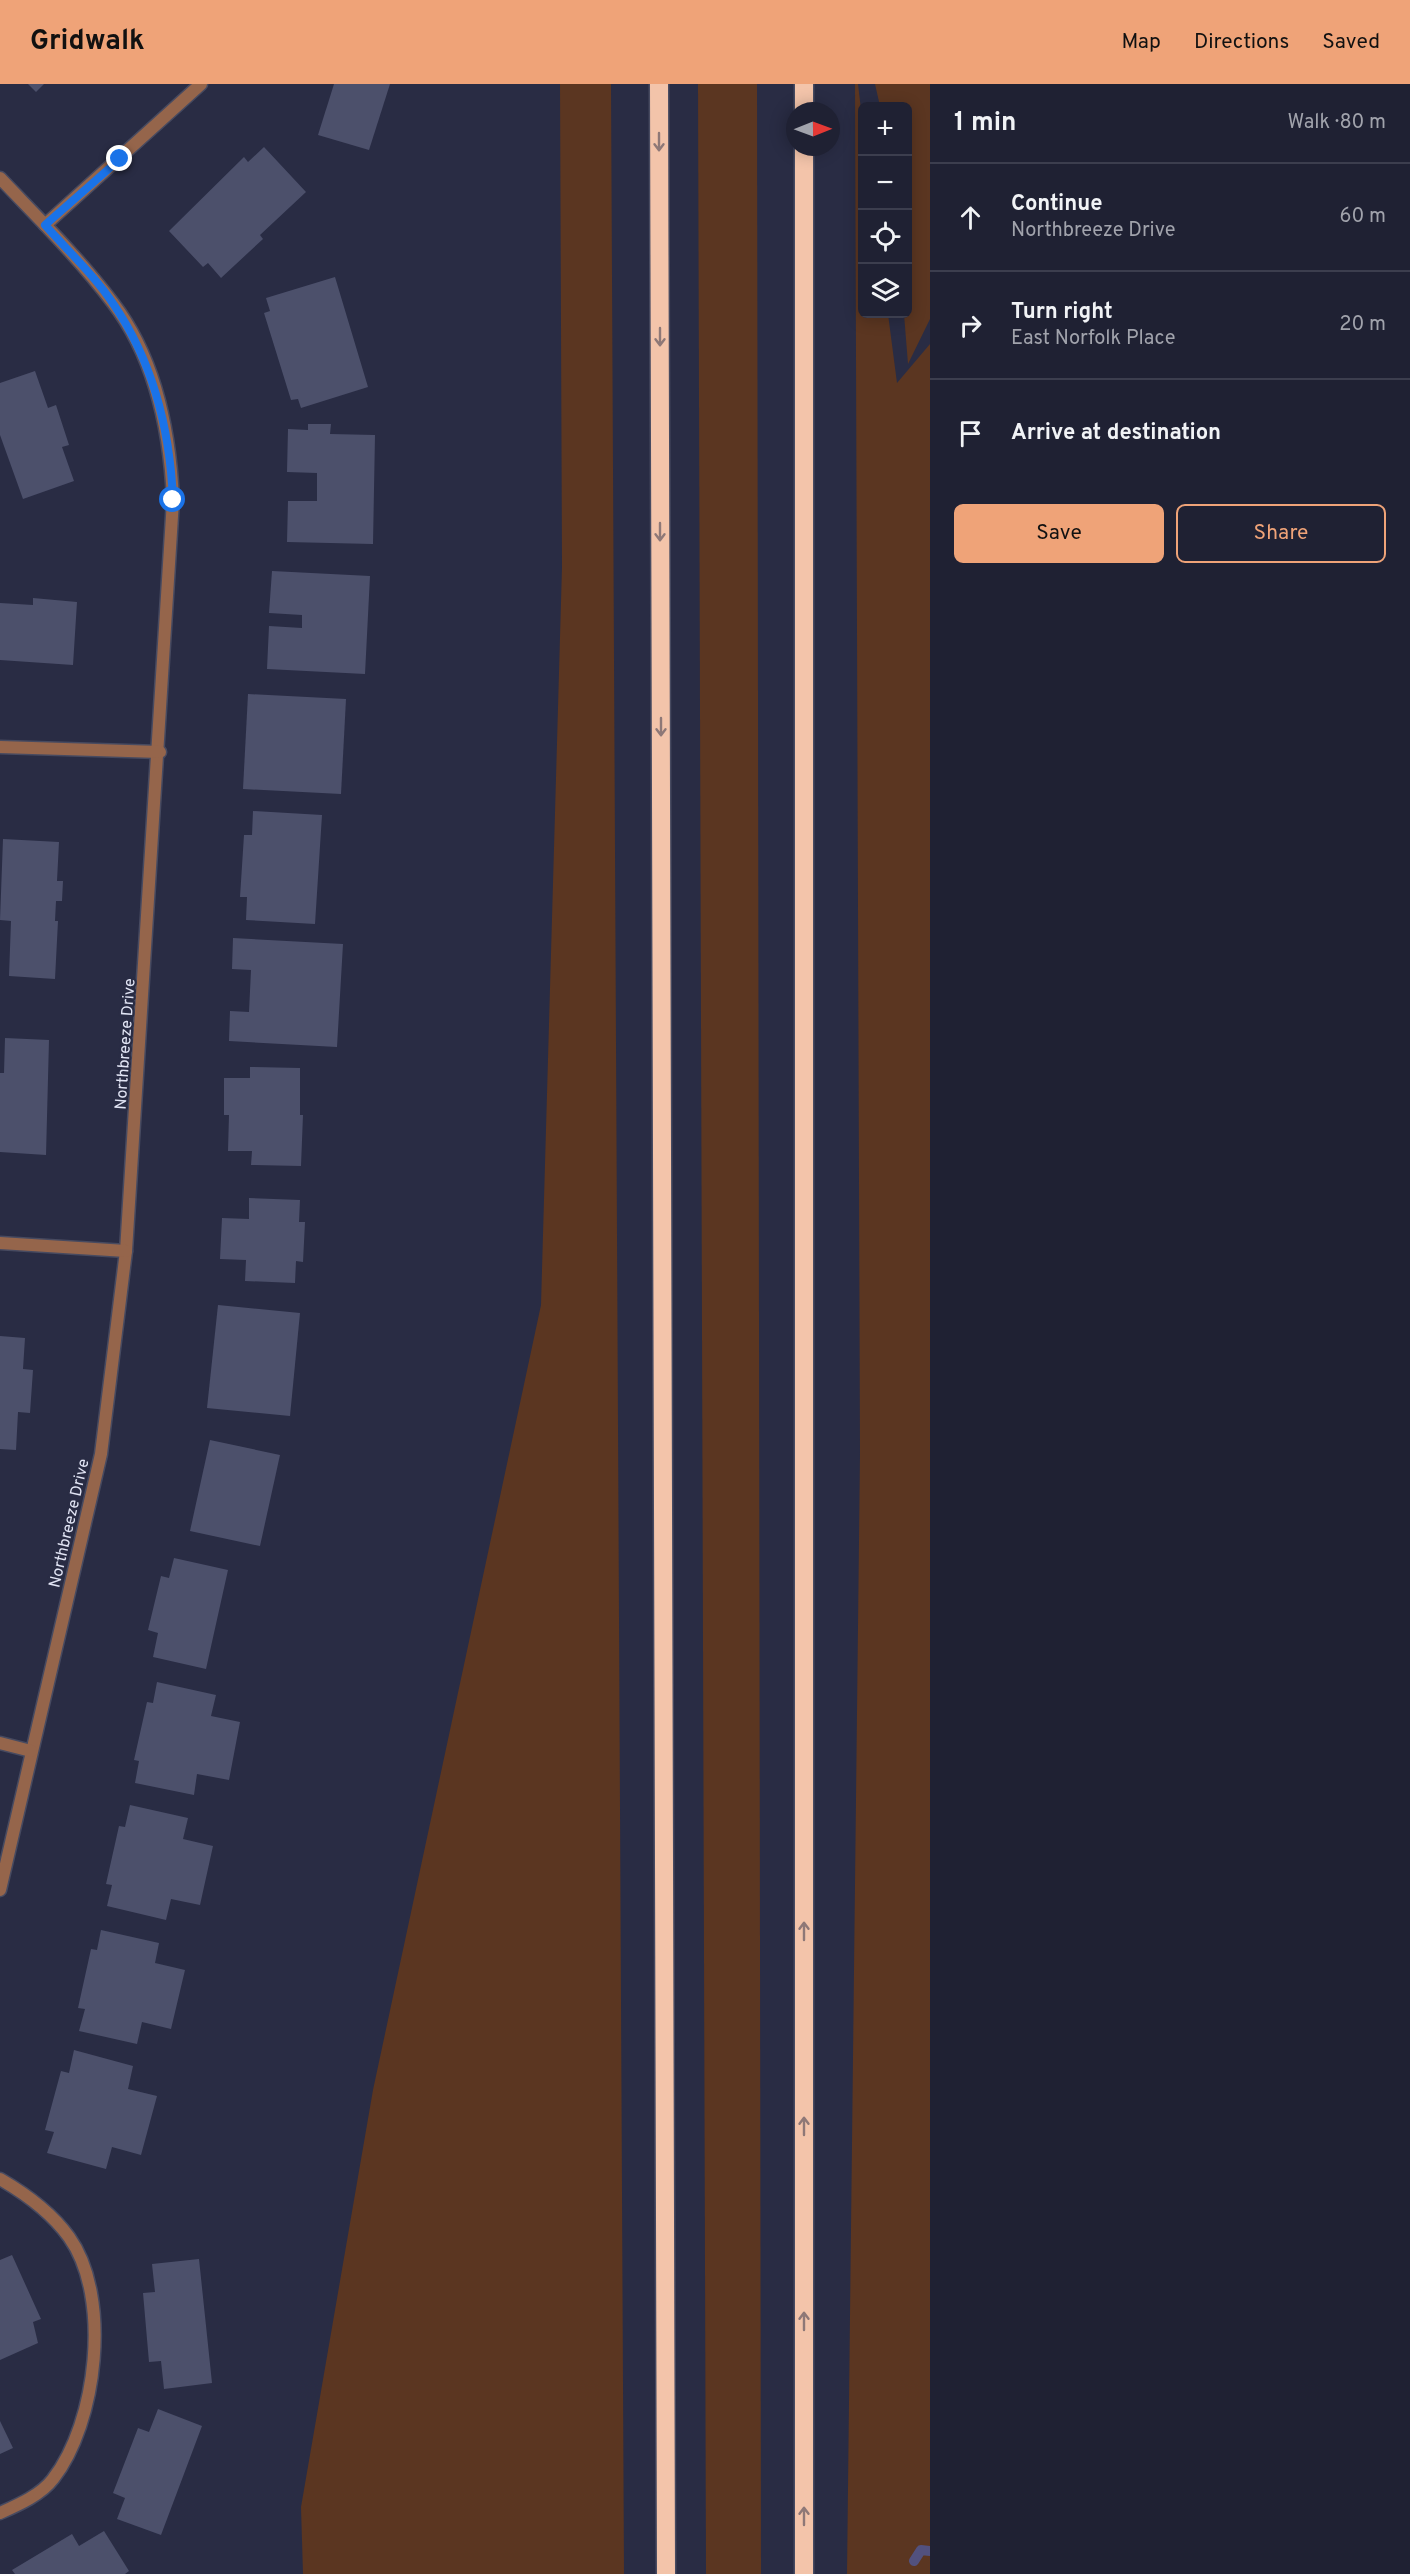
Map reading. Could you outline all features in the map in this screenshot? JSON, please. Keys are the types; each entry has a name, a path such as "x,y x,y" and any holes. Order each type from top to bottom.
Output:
{"highway":[{"path":"659,84 666,2574"},
{"path":"804,84 804,102"},
{"path":"804,156 804,2574"}],"street":[{"path":"45,225 201,84"},
{"name":"Northbreeze Drive","path":"0,178 45,225 114,304 139,348 159,399 171,451 173,500 160,752 126,1251 101,1454 0,1890"},
{"path":"0,747 160,752"},
{"path":"0,1243 126,1251"},
{"path":"0,1743 31,1751"},
{"path":"0,2179 46,2211 70,2238 89,2277 93,2314 93,2360 87,2402 76,2442 52,2481 24,2502 0,2513"}],"shaded area":[{"path":"560,84 611,84 624,2574 303,2574 301,2507 373,2090 541,1305 562,567"},
{"path":"698,84 757,84 761,2574 706,2574"},
{"path":"855,84 858,84 860,102 858,102 858,318 889,318 897,383 930,344 930,2574 847,2574 860,1454"},
{"path":"875,84 930,84 930,319 908,364 904,318 912,318 912,102 879,102"}],"building":[{"path":"28,84 44,84 36,92"},
{"path":"334,84 390,84 369,150 318,135"},
{"path":"264,147 306,192 260,235 263,239 221,278 208,263 203,267 169,231 244,157 248,162"},
{"path":"335,277 368,387 301,408 298,399 291,400 264,313 270,311 266,298"},
{"path":"35,371 48,408 56,405 69,445 62,447 74,481 23,499 0,435 0,383"},
{"path":"308,424 331,424 330,434 375,435 373,544 287,542 288,501 317,501 317,473 287,472 288,429 308,430"},
{"path":"272,571 370,576 365,674 267,669 269,626 302,628 302,615 269,613"},
{"path":"33,598 77,602 73,665 0,660 0,603 33,605"},
{"path":"248,694 346,699 341,794 243,789"},
{"path":"253,811 322,815 315,924 246,920 247,897 240,897 244,835 252,835"},
{"path":"3,839 59,842 57,881 63,881 62,901 56,901 55,921 58,921 55,979 9,976 11,921 0,920"},
{"path":"233,938 343,944 337,1047 229,1041 230,1011 249,1012 251,970 232,969"},
{"path":"5,1038 49,1040 46,1155 0,1152 0,1073 4,1073"},
{"path":"250,1067 300,1068 300,1115 303,1115 301,1166 251,1165 252,1151 228,1151 229,1115 224,1115 224,1078 250,1078"},
{"path":"249,1198 300,1200 299,1222 305,1222 303,1262 296,1261 295,1283 245,1281 246,1260 220,1259 222,1218 249,1219"},
{"path":"218,1305 300,1313 290,1416 207,1408"},
{"path":"0,1336 25,1338 23,1369 33,1370 30,1413 18,1412 16,1450 0,1449"},
{"path":"210,1440 280,1455 260,1546 190,1531"},
{"path":"174,1558 228,1570 206,1669 153,1657 158,1633 148,1630 161,1576 169,1578"},
{"path":"157,1682 216,1695 211,1716 240,1722 229,1780 197,1774 194,1795 135,1783 139,1761 134,1760 147,1702 153,1703"},
{"path":"130,1805 188,1818 183,1839 213,1846 200,1905 171,1899 166,1920 107,1906 112,1885 106,1884 119,1826 125,1827"},
{"path":"101,1930 159,1943 155,1963 185,1970 171,2029 142,2022 137,2044 79,2031 85,2009 78,2008 91,1949 97,1950"},
{"path":"74,2050 133,2066 128,2089 157,2096 141,2155 112,2147 106,2169 47,2153 54,2132 45,2130 61,2071 69,2073"},
{"path":"12,2255 41,2319 33,2322 38,2343 0,2360 0,2260"},
{"path":"199,2259 212,2383 164,2389 161,2361 149,2362 143,2293 155,2292 152,2264"},
{"path":"158,2409 202,2426 161,2535 117,2519 125,2498 113,2493 138,2428 149,2432"},
{"path":"0,2421 13,2448 0,2454"},
{"path":"104,2531 129,2571 125,2574 15,2574 12,2570 72,2534 79,2546"}],"waterway":[{"path":"914,2561 921,2550 930,2551"}],"route":[{"path":"120,159 45,225 114,304 139,348 159,399 171,451 173,500"}]}
